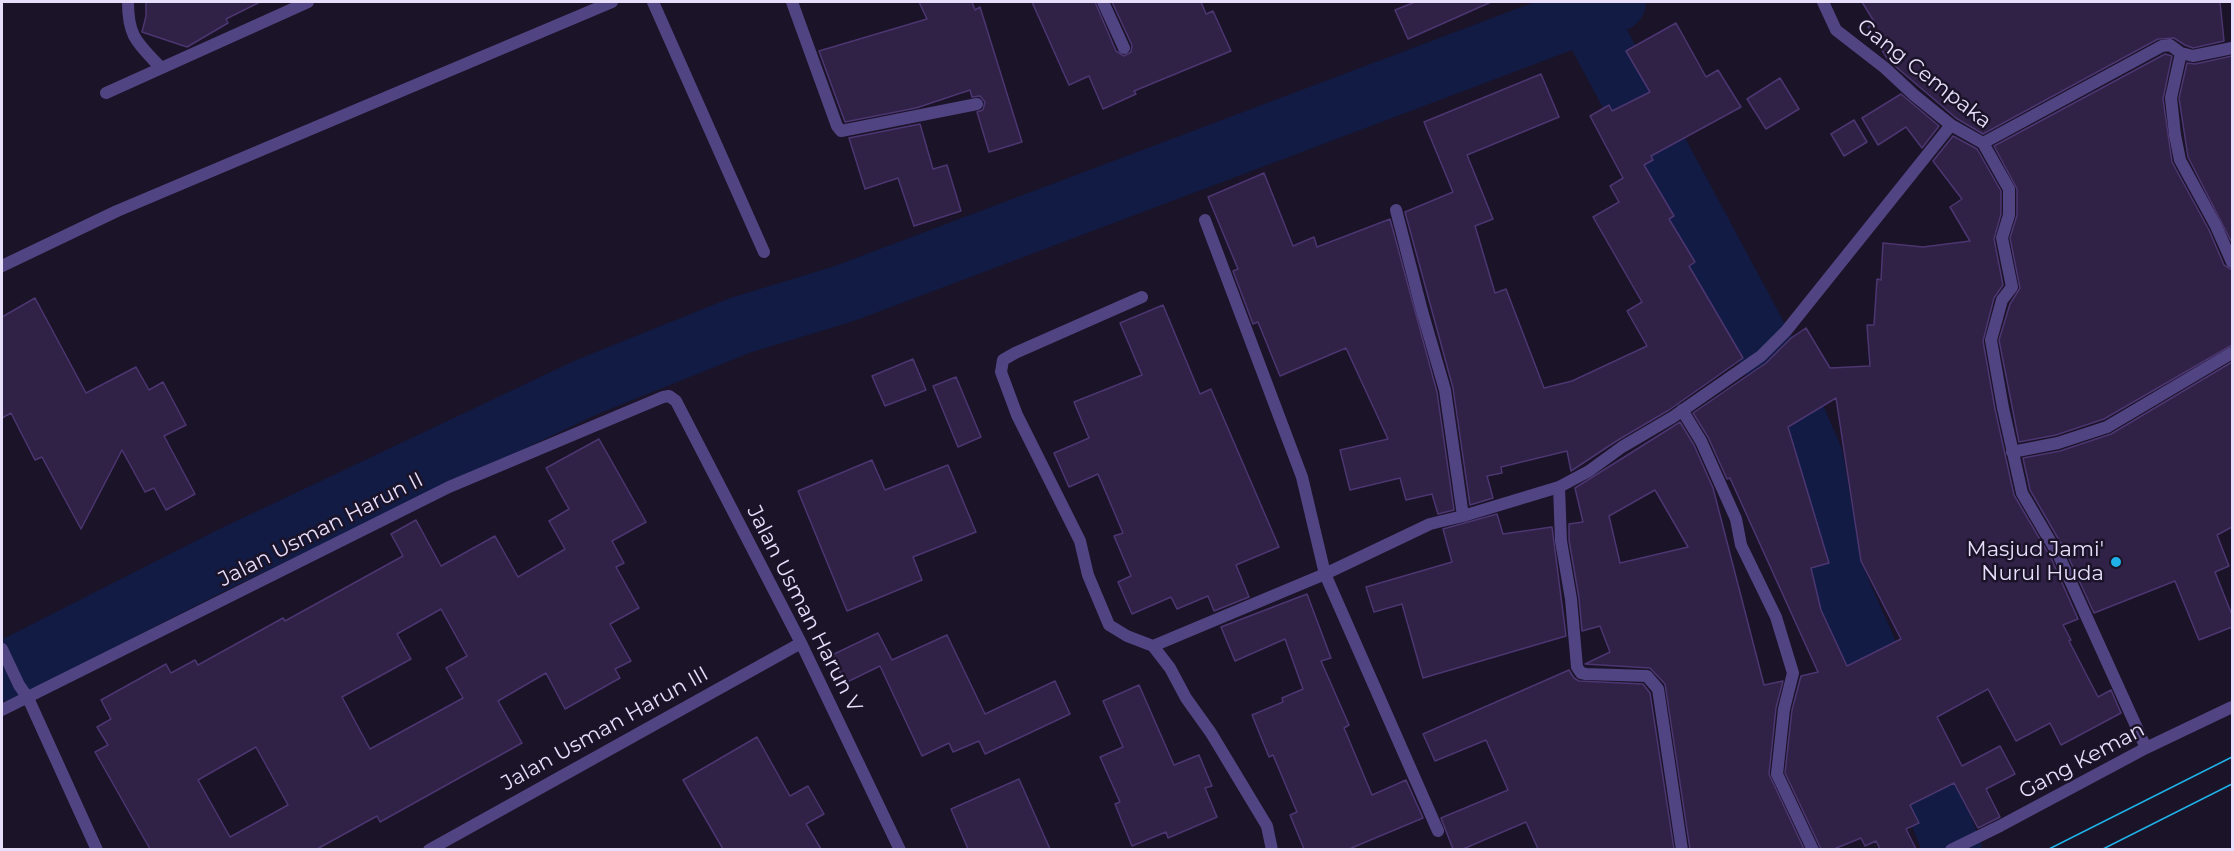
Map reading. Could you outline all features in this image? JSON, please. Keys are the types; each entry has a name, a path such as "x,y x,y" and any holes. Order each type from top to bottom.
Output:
{"street":[{"path":"128,2 128,18 133,38 161,68"},
{"path":"106,93 308,2"},
{"path":"2,266 117,211 612,2"},
{"path":"653,2 764,252"},
{"path":"792,2 837,126 841,131 977,104"},
{"path":"1103,2 1124,48"},
{"name":"Gang Cempaka","path":"1823,2 1836,30 1885,68 1951,125 1983,144 2009,189 2009,215 2002,238 2012,287 2002,300 1991,340 2022,493 2059,556 2146,748"},
{"path":"1983,144 2162,46 2170,45 2181,53 2193,56 2232,48"},
{"path":"2181,53 2171,98 2180,160 2216,226 2232,262"},
{"path":"1153,646 1325,574 1430,524 1559,487 1589,471 1761,356 1786,331 1951,125"},
{"path":"1396,210 1445,390 1463,516"},
{"path":"1205,220 1302,477 1325,574 1438,831"},
{"path":"1142,297 1015,353 1003,360 1001,372 1017,416 1080,541 1088,575 1109,625 1127,636 1153,646 1170,668 1186,698 1211,734 1267,826 1272,849"},
{"path":"2012,452 2058,442 2107,427 2232,353"},
{"name":"Jalan Usman Harun V","path":"663,397 669,396 676,402 801,643 900,849"},
{"name":"Jalan Usman Harun II","path":"2,710 449,487 663,397"},
{"path":"1682,410 1701,441 1736,519 1741,545 1776,617 1790,662 1793,673 1784,709 1776,774 1813,849"},
{"path":"1559,487 1561,541 1571,598 1577,667 1581,673 1586,674 1647,676 1658,689 1682,849"},
{"name":"Jalan Usman Harun III","path":"429,849 801,643"},
{"path":"2,649 19,685 28,698 97,849"},
{"name":"Gang Keman","path":"1951,849 2000,826 2146,748 2232,707"}],"building":[{"path":"146,2 260,2 226,19 228,23 187,47 142,32 146,16"},
{"path":"919,2 972,2 975,10 980,7 1022,142 989,152 977,112 983,110 985,102 980,96 972,97 970,90 916,108 845,122 819,51 927,19"},
{"path":"1032,2 1095,2 1116,51 1124,56 1131,52 1132,45 1112,2 1201,2 1206,14 1213,11 1231,51 1134,91 1136,94 1103,109 1089,76 1069,85"},
{"path":"1415,2 1491,2 1408,39 1395,10"},
{"path":"1862,2 2220,2 2224,41 2193,48 2174,38 2158,39 1983,134 1956,118 1888,60 1868,27 1875,23"},
{"path":"1676,23 1706,77 1718,70 1741,107 1651,156 1653,160 1644,165 1674,216 1669,219 1695,262 1689,266 1743,358 1669,410 1571,471 1567,451 1501,467 1502,473 1487,476 1493,498 1470,505 1453,388 1405,212 1453,192 1424,122 1541,74 1559,117 1467,155 1493,219 1475,226 1495,293 1506,289 1544,388 1572,381 1647,346 1627,311 1642,302 1593,217 1619,202 1610,186 1623,178 1590,116 1609,105 1612,111 1650,92 1626,51"},
{"path":"2165,54 2172,56 2163,99 2172,162 2209,230 2224,265 2232,270 2232,345 2104,419 2056,435 2019,442 1999,340 2010,304 2020,288 2010,238 2017,215 2017,189 1994,146"},
{"path":"2232,56 2232,243 2188,157 2179,98 2187,63 2195,64"},
{"path":"1780,78 1799,109 1766,129 1747,99"},
{"path":"1901,94 1939,126 1922,148 1906,127 1878,145 1862,118"},
{"path":"1854,120 1867,142 1844,156 1831,134"},
{"path":"920,124 933,169 947,165 961,211 914,226 898,178 865,189 849,138"},
{"path":"1953,136 1977,149 2001,191 2001,214 1994,239 2003,285 1994,298 1983,341 2014,495 2052,560 2078,619 2063,625 2071,640 2069,641 2098,697 2111,690 2121,713 2061,745 2050,723 2016,741 1988,689 1937,717 1962,766 2000,746 2015,774 1986,789 2000,817 1978,828 1954,783 1910,805 1919,823 1906,829 1916,849 1880,849 1876,841 1865,846 1861,838 1834,849 1821,849 1785,773 1792,710 1801,676 1818,672 1730,478 1727,479 1708,437 1693,413 1766,363 1791,338 1806,328 1830,368 1870,366 1867,325 1874,325 1877,279 1881,280 1883,243 1923,247 1970,241 1950,207 1962,199 1933,161","holes":["1836,398 1861,561 1901,639 1847,666 1821,610 1811,568 1829,563 1788,427"]},
{"path":"1264,173 1293,246 1314,237 1317,247 1390,219 1437,392 1454,510 1438,514 1432,494 1406,500 1400,478 1350,490 1340,450 1388,439 1346,348 1280,376 1258,322 1253,324 1233,271 1238,269 1208,197"},
{"path":"35,298 86,393 136,367 149,390 163,382 186,425 164,436 195,494 166,510 154,488 145,492 122,450 81,529 42,457 35,460 11,413 2,418 2,317"},
{"path":"1163,305 1200,394 1211,389 1279,547 1236,565 1249,597 1214,611 1208,596 1177,609 1171,597 1132,614 1118,582 1131,576 1114,536 1123,533 1098,474 1069,487 1054,453 1089,438 1074,402 1142,375 1120,323"},
{"path":"913,359 926,390 885,406 872,376"},
{"path":"2232,362 2232,527 2217,535 2229,566 2215,572 2232,615 2232,627 2199,640 2175,581 2094,613 2066,552 2030,490 2023,458 2060,451 2111,434"},
{"path":"956,377 981,437 958,447 933,386"},
{"path":"1680,422 1694,445 1713,488 1764,685 1783,681 1776,708 1769,774 1804,849 1690,849 1665,684 1650,668 1585,664 1610,652 1600,626 1582,631 1569,540 1569,524 1583,522 1575,488","holes":["1655,490 1688,547 1620,563 1609,516"]},
{"path":"599,439 646,522 612,541 624,563 616,567 639,608 610,624 631,661 615,669 620,678 565,709 546,673 498,701 522,743 380,822 377,816 317,849 150,849 95,752 108,745 97,727 111,719 101,700 166,664 171,673 195,660 198,665 283,618 285,621 403,556 391,534 416,520 441,566 495,536 518,577 565,549 549,521 569,509 546,468","holes":["441,609 467,656 446,668 463,698 370,749 342,697 411,659 397,634","256,747 288,805 230,837 198,780"]},
{"path":"872,460 885,490 948,465 976,532 913,557 922,580 847,611 798,491"},
{"path":"1497,514 1503,534 1552,527 1566,636 1423,678 1402,604 1374,612 1366,587 1452,562 1443,529"},
{"path":"1307,594 1331,658 1321,661 1349,725 1344,728 1372,795 1406,780 1423,818 1349,849 1304,849 1290,815 1297,812 1273,755 1269,757 1252,715 1283,702 1282,698 1303,689 1285,639 1235,661 1221,627"},
{"path":"878,633 892,660 947,635 985,714 1055,681 1070,714 985,754 979,741 953,752 949,743 922,756 880,666 845,683 832,655"},
{"path":"1569,670 1579,681 1643,684 1650,693 1674,849 1538,849 1526,822 1463,849 1453,849 1441,818 1508,790 1486,740 1435,761 1423,734"},
{"path":"1139,685 1174,765 1199,755 1212,786 1205,788 1217,817 1168,838 1166,832 1132,846 1115,804 1120,802 1100,757 1123,747 1103,701"},
{"path":"757,737 790,796 808,786 824,814 806,824 821,849 723,849 683,780"},
{"path":"1019,779 1050,849 968,849 951,809"}],"waterway":[{"path":"2,672 224,559 587,387 741,325 843,294 1617,2"},
{"path":"1585,13 1773,363 1814,457 1834,573 1910,745 1953,850"}],"tram line":[{"path":"2047,850 2232,757"},
{"path":"2101,850 2232,784"}],"place":[{"name":"Masjud Jami' Nurul Huda","path":"2116,562"}]}
